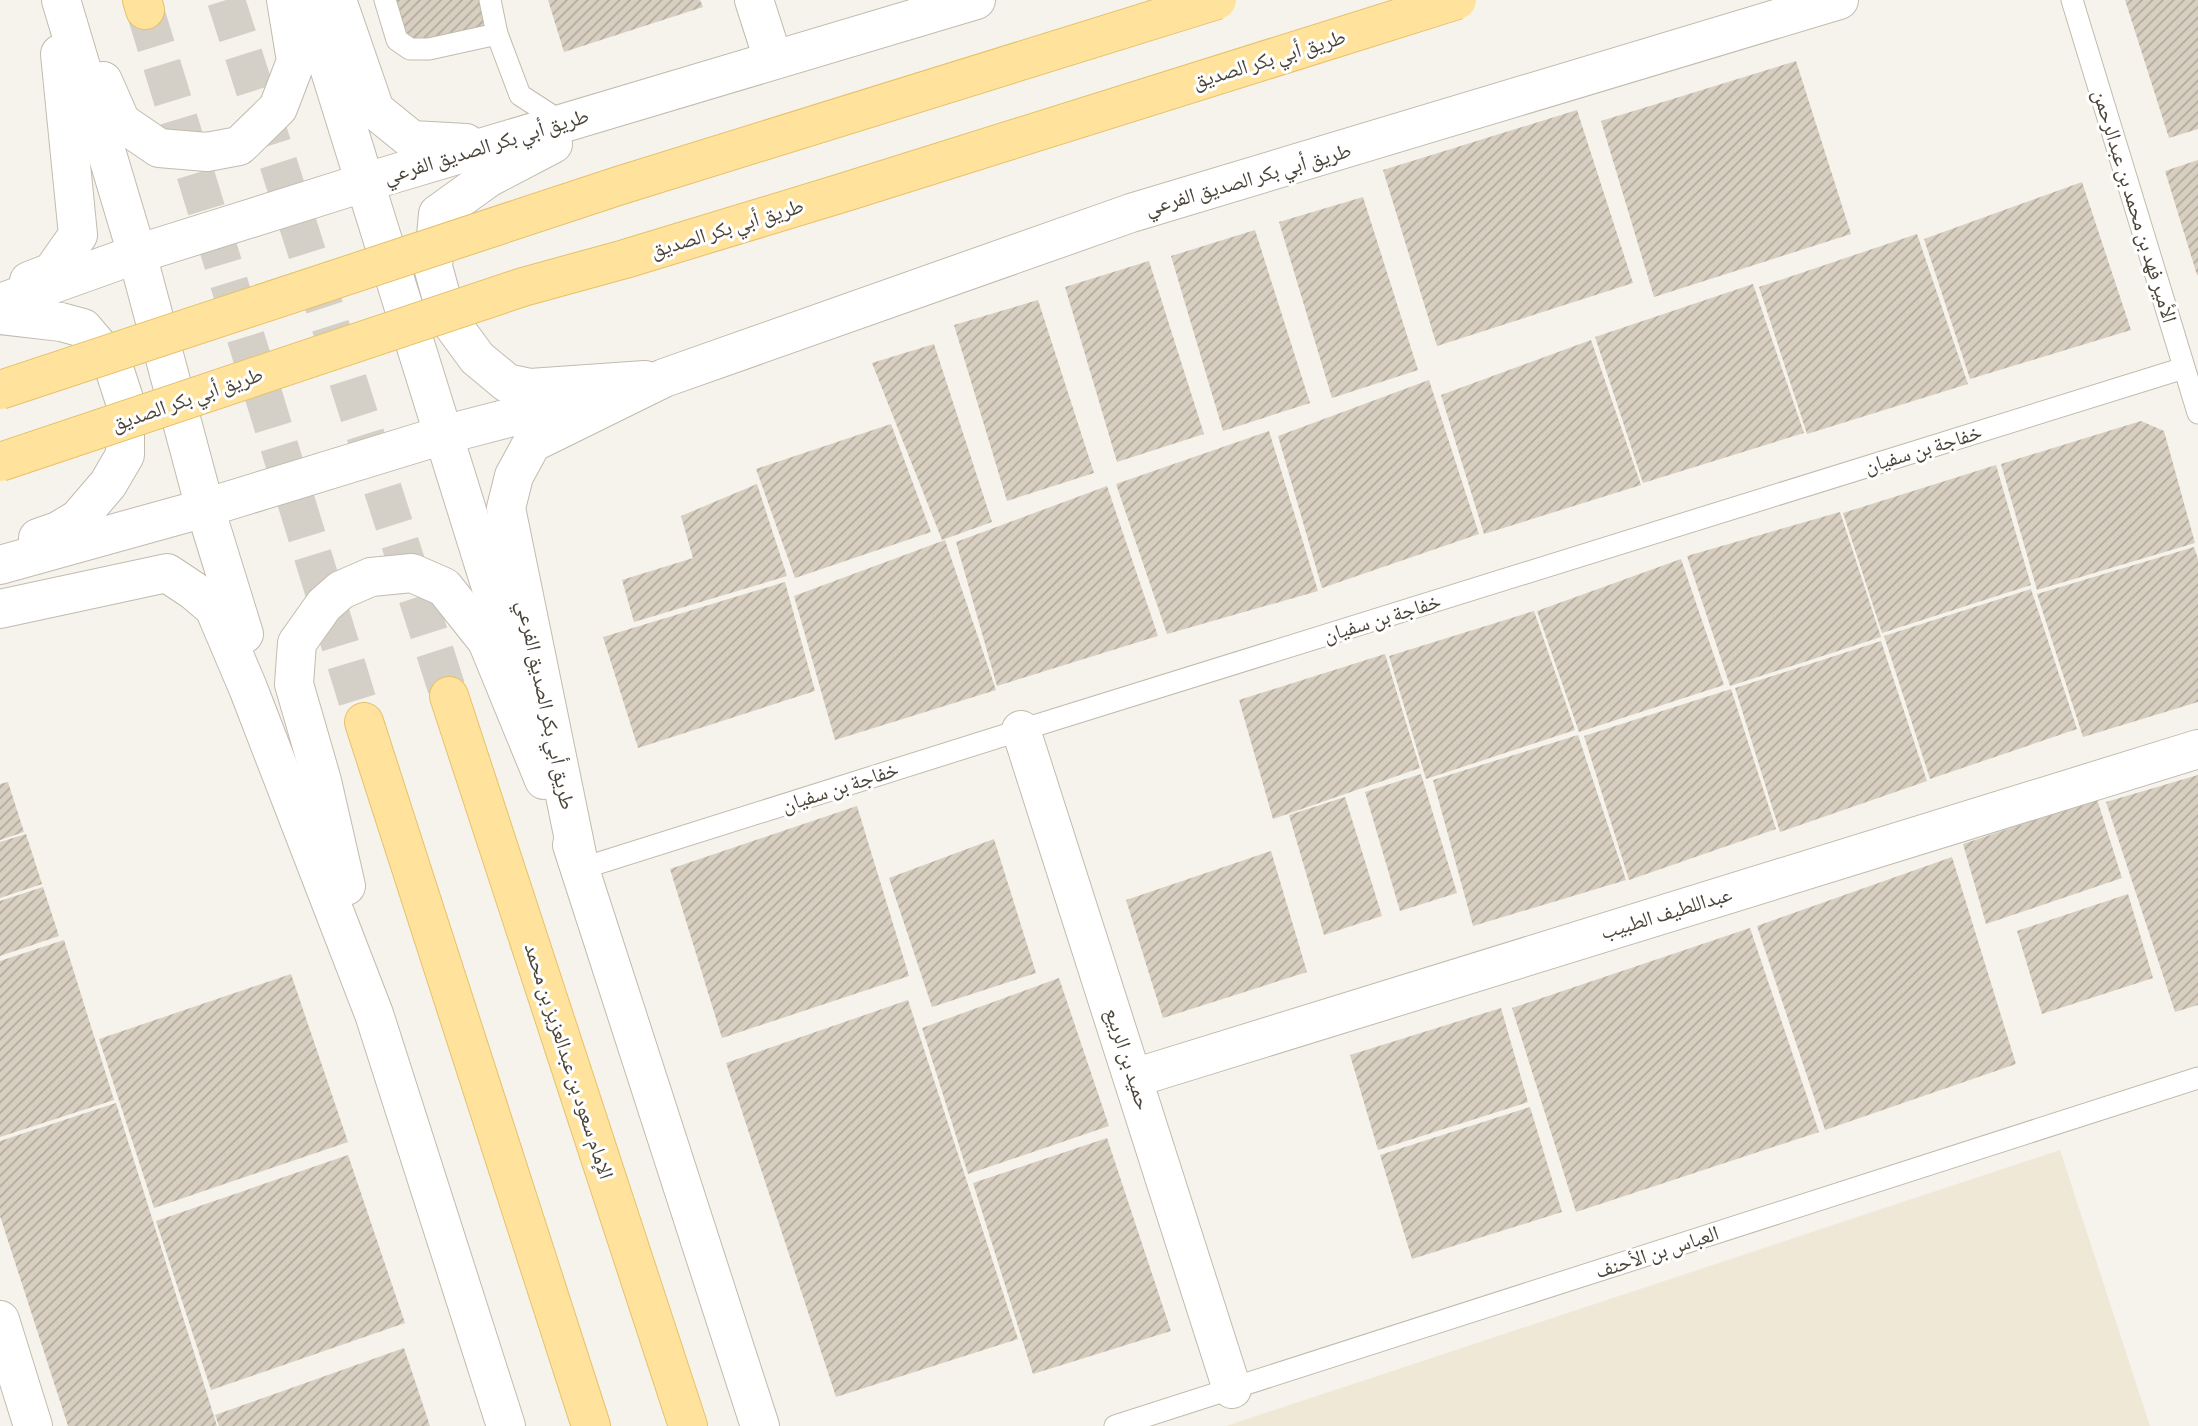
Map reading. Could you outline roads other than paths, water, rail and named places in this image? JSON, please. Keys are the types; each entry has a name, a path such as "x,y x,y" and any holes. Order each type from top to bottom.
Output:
{"main road":[{"path":"0,390 578,198 1217,0"},
{"name":"طريق أبي بكر الصديق","path":"0,462 523,286 625,259 842,193 1457,0"},
{"name":"الإمام سعود بن عبدالعزيز بن محمد","path":"449,696 688,1426"},
{"path":"364,722 591,1426"}],"street":[{"path":"0,291 52,272 78,235 55,0"},
{"path":"63,0 121,122 159,148 207,152 239,146 278,108 296,61 286,0"},
{"path":"63,0 137,254 205,508 239,619 374,1014 506,1426"},
{"path":"664,378 530,388 507,383 477,358 447,317 433,267 439,214 488,178 562,140 773,59 754,0"},
{"name":"طريق أبي بكر الصديق الفرعي","path":"0,303 137,254 363,183 976,0"},
{"name":"طريق أبي بكر الصديق الفرعي","path":"0,565 205,508 443,435 664,378 1131,213 1839,0"},
{"path":"333,1 375,110 412,140 460,144 508,140 564,123"},
{"path":"333,1 363,183 760,1426"},
{"path":"0,315 33,317 83,328 112,362 125,402 125,455 108,484 78,519 58,531 0,553"},
{"name":"طريق أبي بكر الصديق الفرعي","path":"580,869 506,508 514,476 532,443 664,378"},
{"path":"0,609 167,573 214,608 248,688 374,1014"},
{"path":"374,1014 322,781 294,684 297,643 324,606 341,590 371,577 412,573 444,587 487,641 580,869"},
{"name":"حميد بن الربيع","path":"1021,730 1232,1389"},
{"name":"عبداللطيف الطبيب","path":"1134,1078 2198,749"},
{"path":"0,1320 33,1426"}],"lane":[{"path":"385,0 397,40 410,49 429,49 497,34"},
{"path":"490,0 497,34 520,94 564,123"},
{"name":"الأمير فهد بن محمد بن عبدالرحمن","path":"2072,0 2198,412"},
{"name":"خفاجة بن سفيان","path":"580,869 2184,368"},
{"name":"العباس بن الأحنف","path":"1115,1426 2198,1078"}],"tunnel":[{"path":"226,0 449,696"},
{"path":"145,10 364,722"}]}
